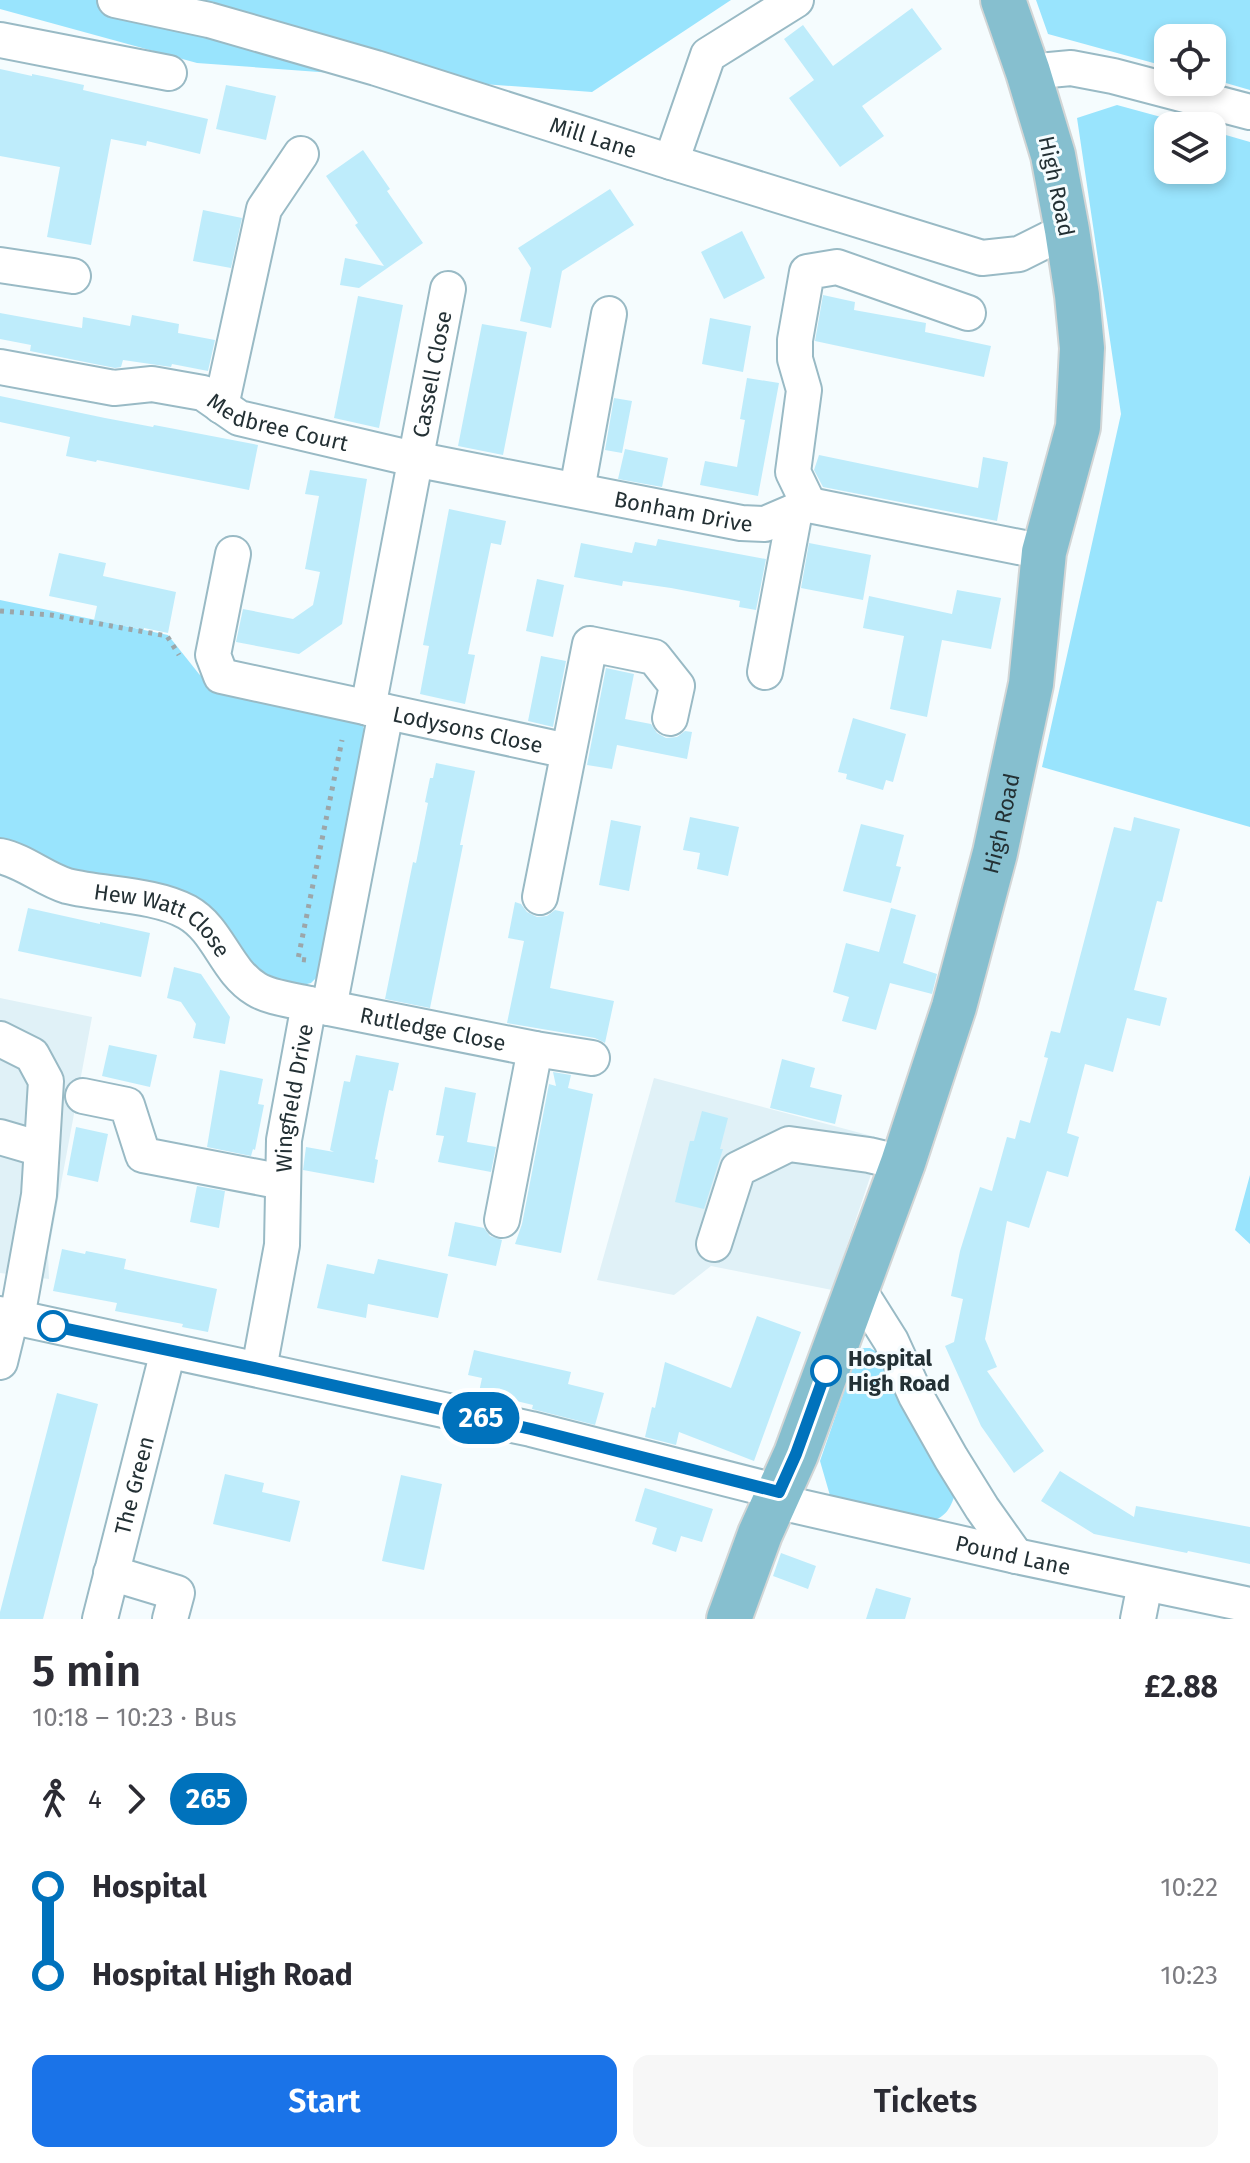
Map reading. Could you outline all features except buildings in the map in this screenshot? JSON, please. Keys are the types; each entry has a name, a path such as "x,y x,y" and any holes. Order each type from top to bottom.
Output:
{"main road":[{"name":"High Road","path":"729,1619 760,1534 796,1454 903,1163 954,1007 995,853 1031,684 1044,552 1078,427 1082,348 1067,230 1053,155 1003,0"}],"street":[{"name":"Mill Lane","path":"115,0 209,20 376,68 982,258 1019,254 1067,230"},
{"path":"671,162 708,55 796,0"},
{"path":"0,40 169,73"},
{"path":"1028,72 1071,68 1250,112"},
{"path":"221,406 264,209 301,154"},
{"path":"0,265 73,276"},
{"path":"765,672 802,508 793,472 804,390 795,359 795,340 807,272 837,267 968,313"},
{"name":"Cassell Close","path":"414,459 448,289"},
{"path":"577,490 609,314"},
{"name":"Medbree Court","path":"0,367 114,388 152,384 203,393 239,418 414,459"},
{"name":"Bonham Drive","path":"414,459 741,523 765,524 802,508"},
{"name":"Wingfield Drive","path":"259,1369 282,1245 284,1140 319,1006 377,710 414,459"},
{"path":"802,508 1044,552"},
{"name":"Lodysons Close","path":"233,554 213,655 221,676 568,751"},
{"path":"540,897 590,644 654,657 677,686 670,718"},
{"name":"Hew Watt Close","path":"0,856 65,885 172,905 207,928 240,977 258,991 319,1006"},
{"name":"Rutledge Close","path":"319,1006 592,1058"},
{"path":"0,1039 32,1055 46,1081 39,1195 0,1362"},
{"name":"Rutledge Close","path":"502,1220 535,1049"},
{"path":"83,1096 127,1105 143,1155 283,1182"},
{"path":"0,1137 41,1149"},
{"path":"714,1244 738,1169 789,1144 903,1163"},
{"path":"857,1287 891,1341 916,1396 951,1458 1016,1556"},
{"name":"Pound Lane","path":"9,1316 531,1429 777,1497 1016,1556 1250,1605"},
{"name":"The Green","path":"100,1619 168,1351"},
{"path":"111,1573 177,1593 170,1619"},
{"path":"1138,1619 1145,1584"}],"shaded area":[{"path":"0,0 731,0 592,92 197,63 0,9"},
{"path":"1036,0 1250,0 1250,90 1226,83 1226,24 1154,24 1154,63 1048,34"},
{"path":"1117,105 1154,115 1154,184 1226,184 1226,135 1250,142 1250,827 1042,767 1121,414 1077,118"},
{"path":"0,600 168,635 199,674 216,688 347,712 363,726 369,743 323,971 311,983 299,986 266,981 212,921 63,876 0,846"},
{"path":"0,998 92,1017 48,1254 49,1279 0,1273"},
{"path":"654,1078 883,1139 832,1290 711,1266 674,1295 597,1280"},
{"path":"1250,1175 1250,1244 1235,1230"},
{"path":"859,1348 870,1348 882,1355 955,1494 949,1509 939,1518 928,1522 831,1499 820,1461"}],"bus line":[{"name":"265","path":"53,1326 531,1429 779,1492 826,1371"}],"place":[{"name":"Hospital High Road","path":"826,1371"}]}
